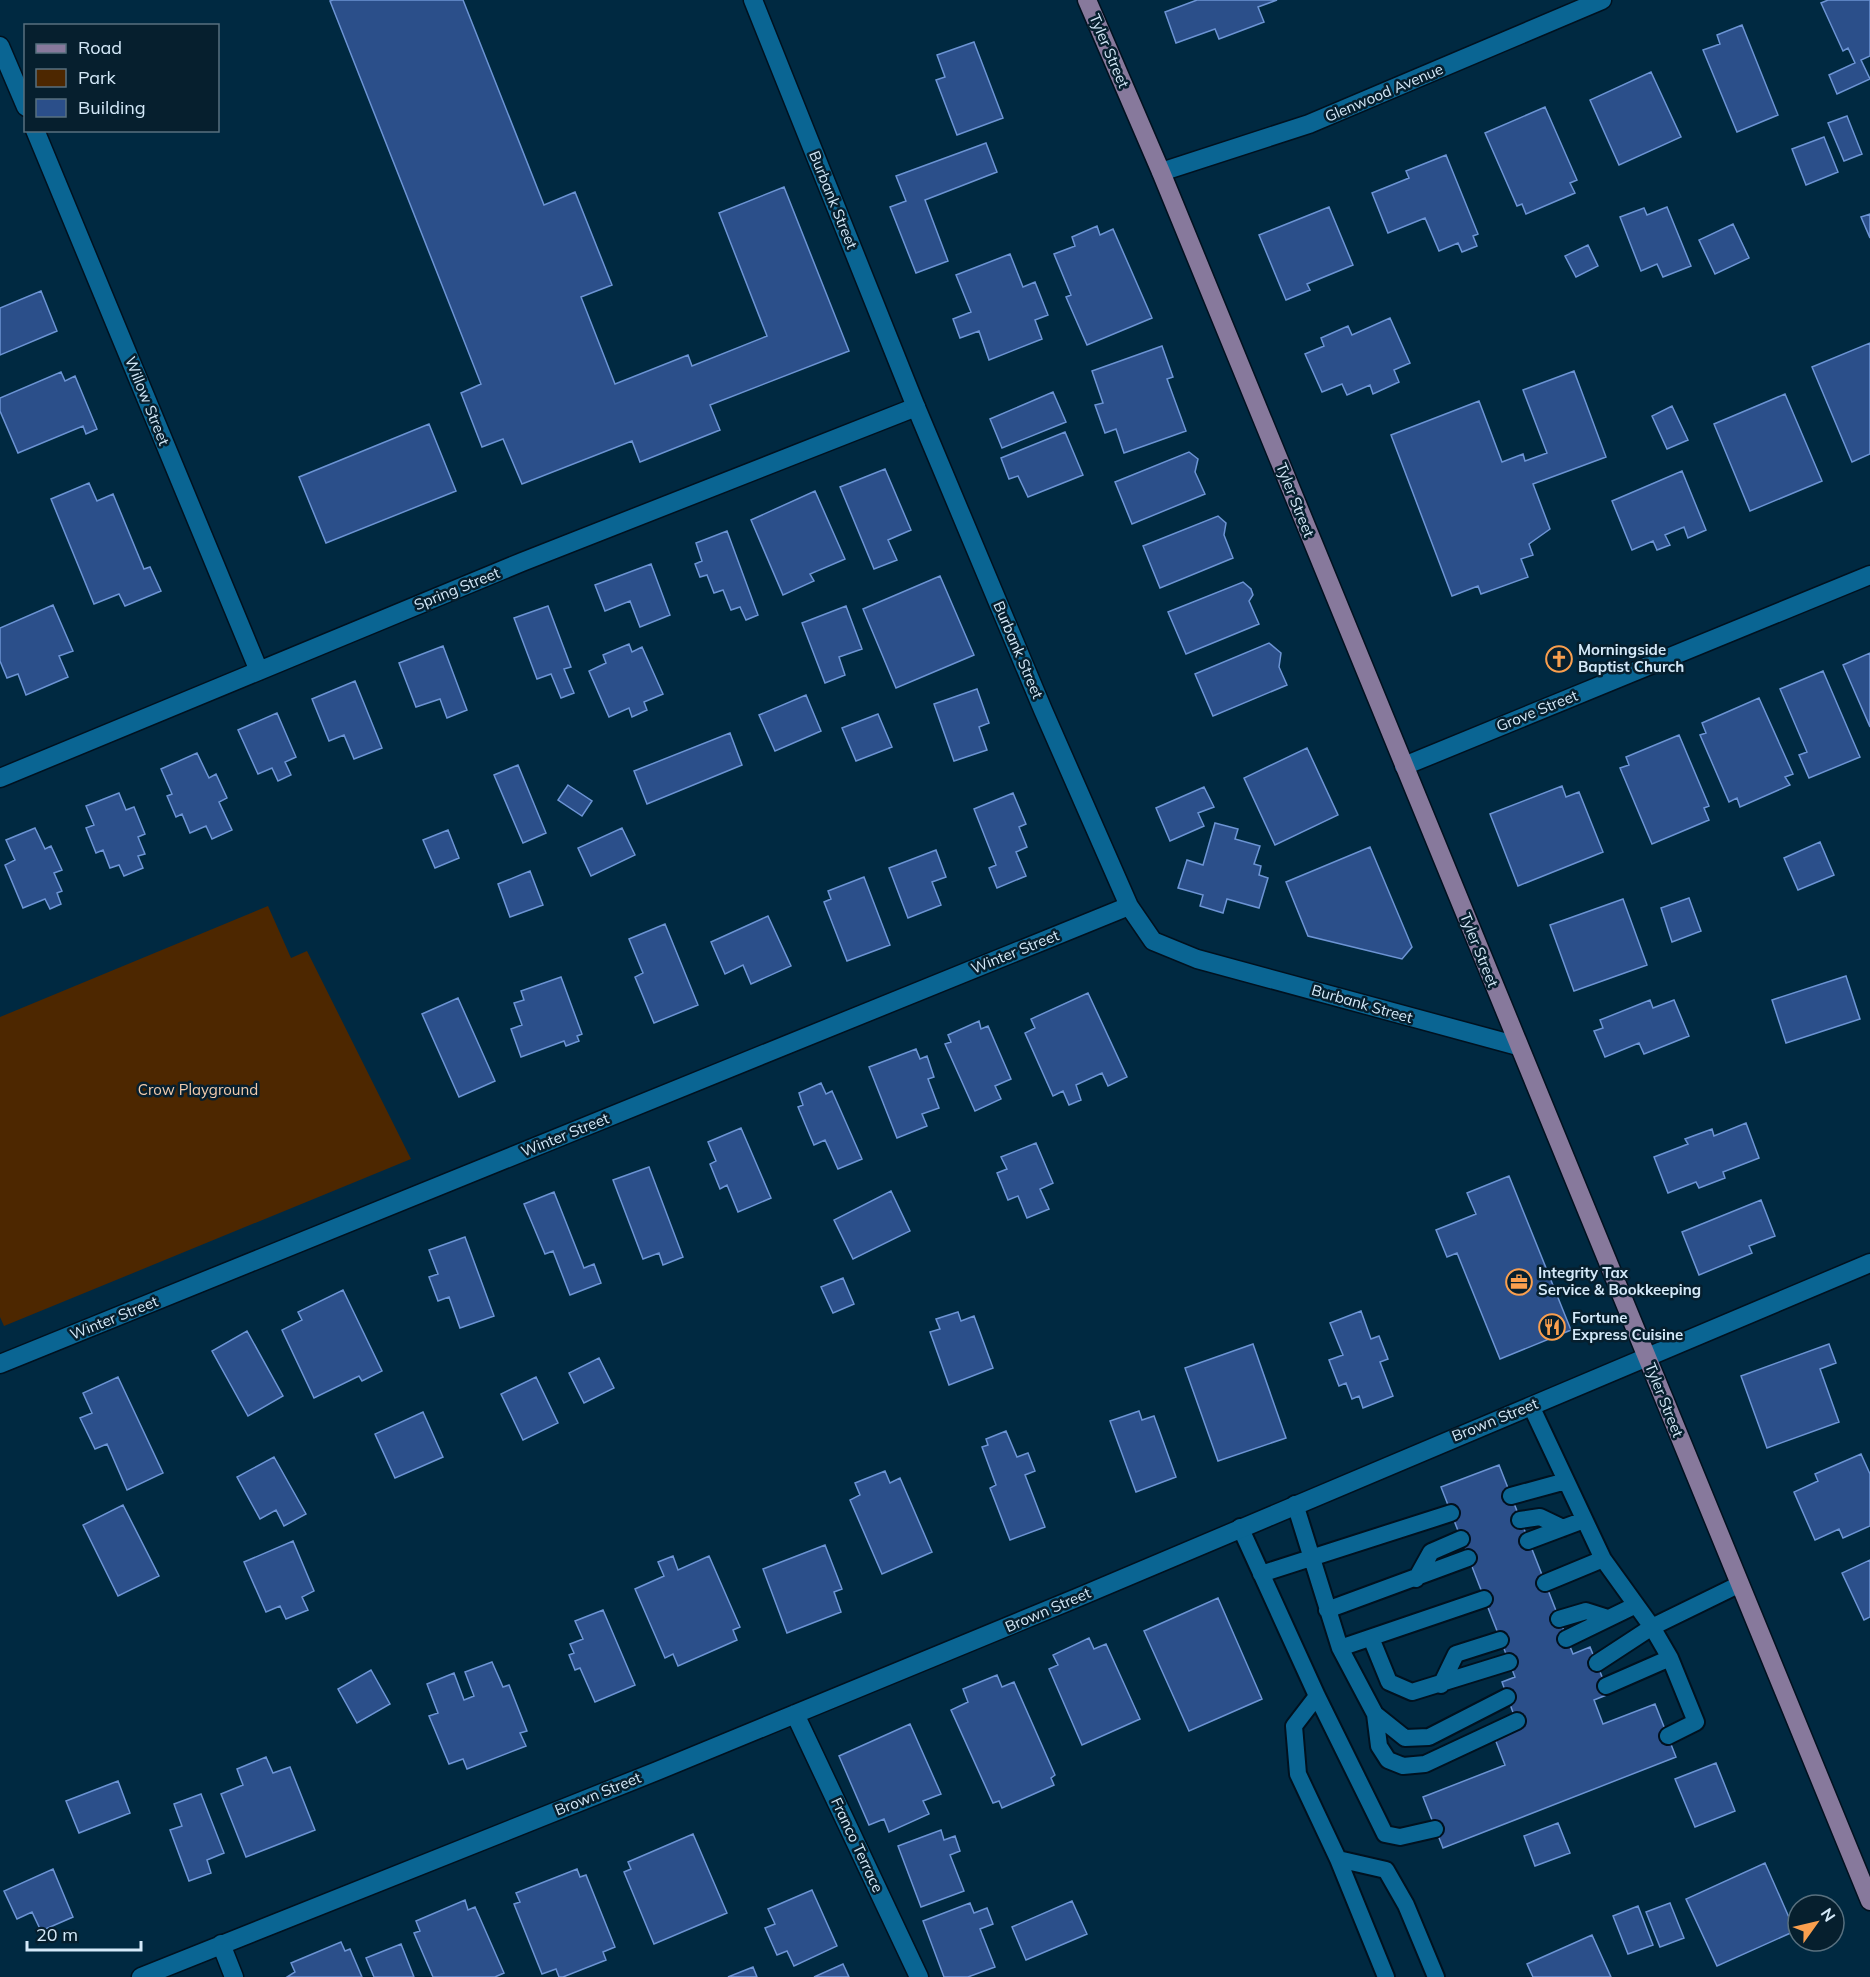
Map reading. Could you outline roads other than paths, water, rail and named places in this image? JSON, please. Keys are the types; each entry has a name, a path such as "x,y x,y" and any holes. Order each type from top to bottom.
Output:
{"main road":[{"name":"Tyler Street","path":"1087,0 1161,172 1870,1901"}],"street":[{"name":"Burbank Street","path":"753,0 916,407 1043,710 1129,906 1153,940 1197,959 1518,1046"},
{"name":"Glenwood Avenue","path":"1161,172 1309,124 1602,0"},
{"path":"0,46 24,102"},
{"name":"Willow Street","path":"36,132 259,670"},
{"name":"Spring Street","path":"0,778 522,562 916,407"},
{"name":"Grove Street","path":"1404,766 1870,575"},
{"name":"Winter Street","path":"0,1364 1129,906"},
{"name":"Brown Street","path":"141,1977 795,1714 1870,1263"},
{"name":"Franco Terrace","path":"795,1714 919,1977"},
{"path":"221,1944 234,1977"}],"lane":[{"path":"1531,1406 1604,1559 1652,1627 1670,1658 1696,1722 1668,1736"},
{"path":"1511,1496 1566,1481"},
{"path":"1295,1504 1340,1648 1375,1714 1379,1746 1388,1760 1403,1766 1425,1764 1516,1721"},
{"path":"1261,1574 1451,1513"},
{"path":"1520,1520 1540,1517 1563,1528"},
{"path":"1528,1541 1584,1520"},
{"path":"1240,1527 1317,1696 1385,1834 1400,1836 1435,1829"},
{"path":"1416,1579 1431,1552 1461,1539"},
{"path":"1327,1610 1468,1558"},
{"path":"1545,1583 1604,1559"},
{"path":"1597,1663 1652,1627 1740,1584"},
{"path":"1340,1648 1484,1599"},
{"path":"1566,1639 1636,1605"},
{"path":"1559,1618 1586,1611 1608,1618"},
{"path":"1371,1638 1389,1682 1412,1692 1441,1685 1509,1662"},
{"path":"1441,1685 1456,1654 1500,1640"},
{"path":"1606,1686 1670,1658"},
{"path":"1317,1696 1294,1726 1298,1774 1338,1859 1386,1977"},
{"path":"1375,1714 1405,1738 1430,1737 1507,1697"},
{"path":"1338,1859 1386,1870 1406,1905 1436,1977"}],"place":[{"name":"Morningside Baptist Church","path":"1559,659"},
{"name":"Integrity Tax Service & Bookkeeping","path":"1519,1282"},
{"name":"Fortune Express Cuisine","path":"1552,1327"}],"park label":[{"name":"Crow Playground","path":"198,1090"}]}
